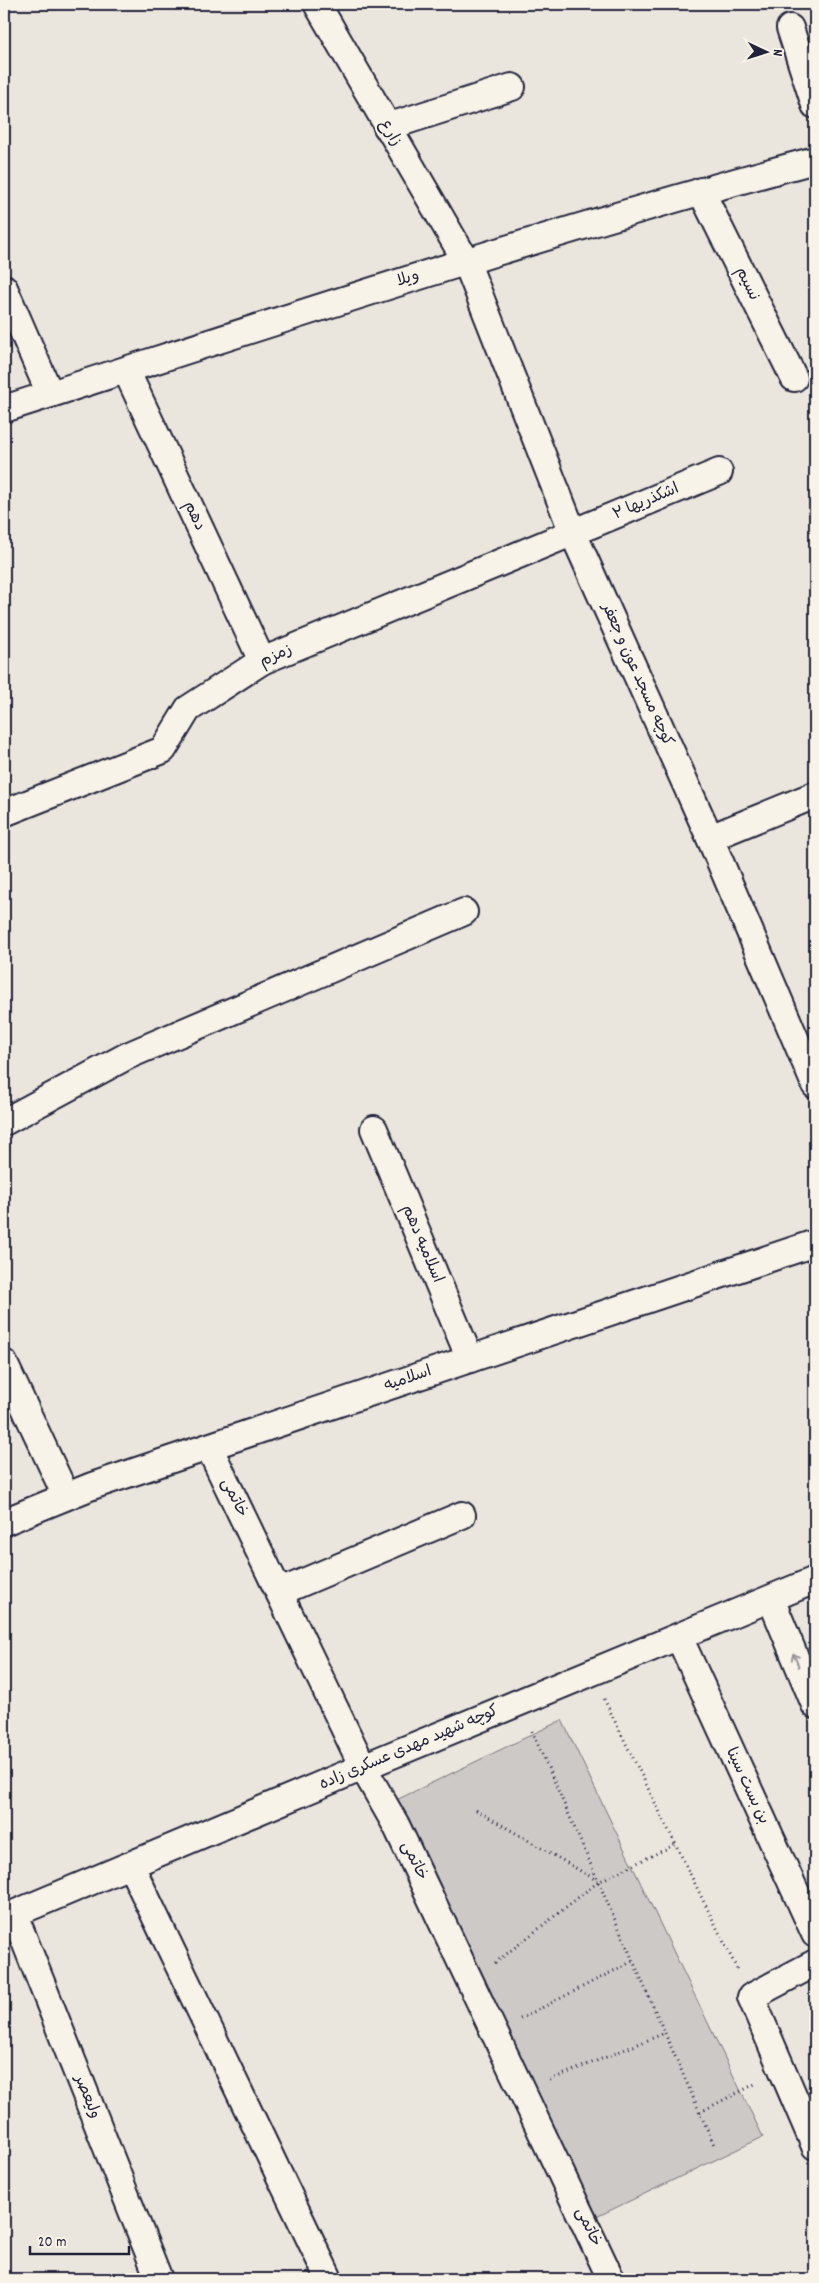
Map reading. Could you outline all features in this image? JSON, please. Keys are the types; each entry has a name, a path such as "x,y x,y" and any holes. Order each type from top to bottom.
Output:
{"street":[{"name":"زارع","path":"317,4 386,127 466,261"},
{"path":"790,28 815,104"},
{"path":"386,127 512,87"},
{"name":"ویلا","path":"4,410 466,261 701,191 815,160"},
{"name":"نسیم","path":"701,191 794,378"},
{"name":"کوچه مسجد عون و جعفر","path":"466,261 573,533 710,838 815,1085"},
{"path":"4,288 50,394"},
{"name":"دهم","path":"126,370 262,661"},
{"name":"اشکذریها ۲","path":"573,533 720,472"},
{"name":"زمزم","path":"4,813 163,750 188,709 262,661 573,533"},
{"path":"710,838 815,795"},
{"path":"4,1122 127,1056 464,912"},
{"name":"اسلامیه دهم","path":"374,1129 470,1359"},
{"name":"اسلامیه","path":"4,1522 66,1496 209,1446 815,1243"},
{"path":"4,1363 66,1496"},
{"name":"خاتمی","path":"209,1446 363,1767 396,1825 611,2279"},
{"path":"280,1592 462,1515"},
{"name":"کوچه شهید مهدی عسکری زاده","path":"9,1916 815,1580"},
{"path":"770,1599 815,1705"},
{"name":"بن بست سینا","path":"679,1637 815,1934"},
{"path":"131,1866 329,2279"},
{"name":"ولیعصر","path":"9,1916 159,2279"},
{"path":"815,1963 751,1997 815,2146"}],"path":[{"path":"592,1673 751,1997"},
{"path":"520,1702 715,2147"},
{"path":"476,1810 598,1882"},
{"path":"471,1982 598,1882 676,1844"},
{"path":"495,2031 633,1961"},
{"path":"523,2091 665,2034"},
{"path":"700,2112 782,2070"},
{"path":"4,2265 10,2279"}],"shaded area":[{"path":"562,1720 763,2137 586,2222 386,1805"}]}
